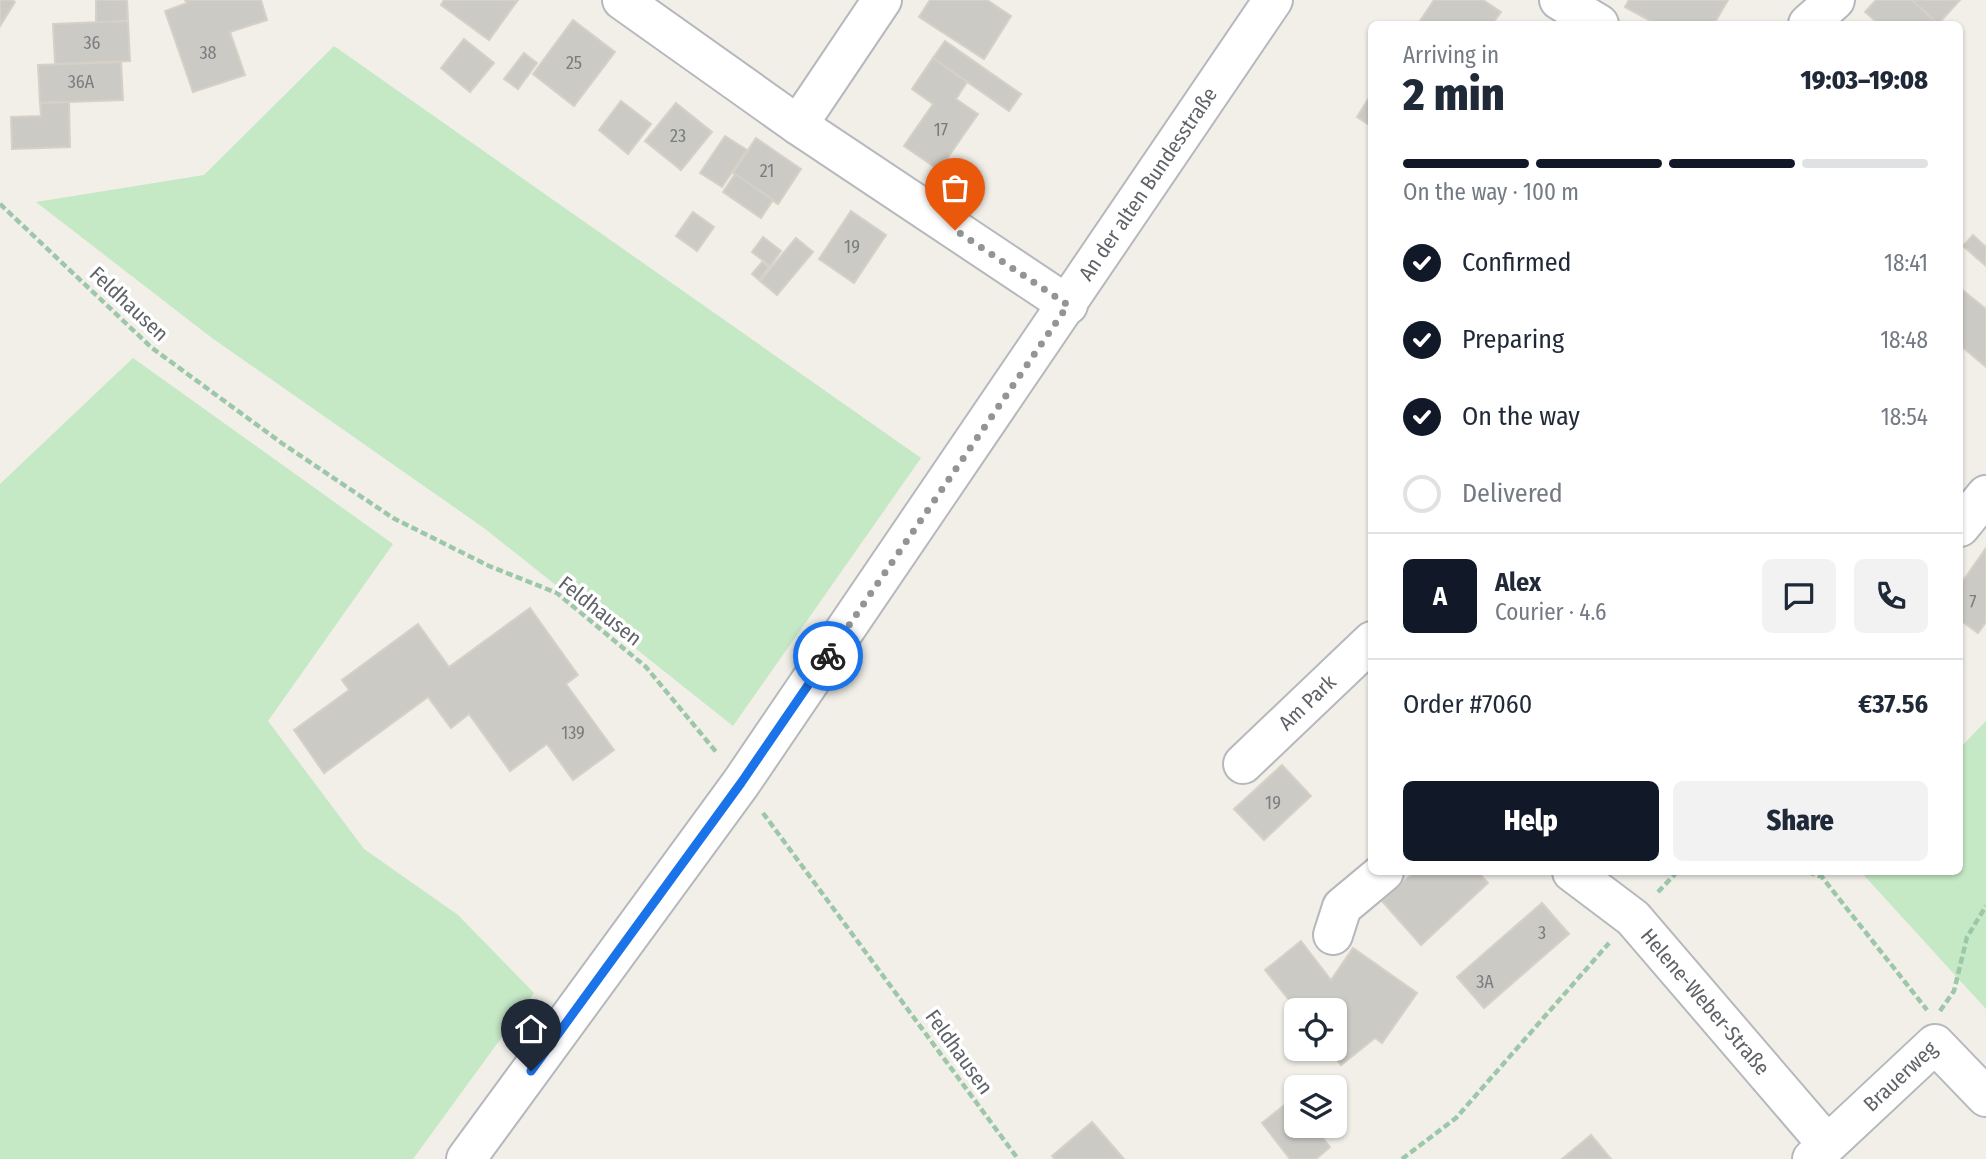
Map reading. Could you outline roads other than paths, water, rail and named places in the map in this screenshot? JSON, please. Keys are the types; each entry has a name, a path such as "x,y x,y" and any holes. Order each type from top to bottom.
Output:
{"street":[{"path":"622,0 798,125 1068,305"},
{"path":"798,125 882,0"},
{"name":"An der alten Bundesstraße","path":"466,1159 741,783 1273,0"},
{"path":"1559,0 1593,21"},
{"path":"1811,21 1835,0"},
{"path":"1963,523 1986,495"},
{"name":"Am Park","path":"1243,764 1368,645"},
{"path":"1333,935 1342,907 1380,875"},
{"name":"Helene-Weber-Straße","path":"1576,875 1633,918 1820,1152"},
{"name":"Brauerweg","path":"1820,1152 1935,1044 1986,1097"}]}
